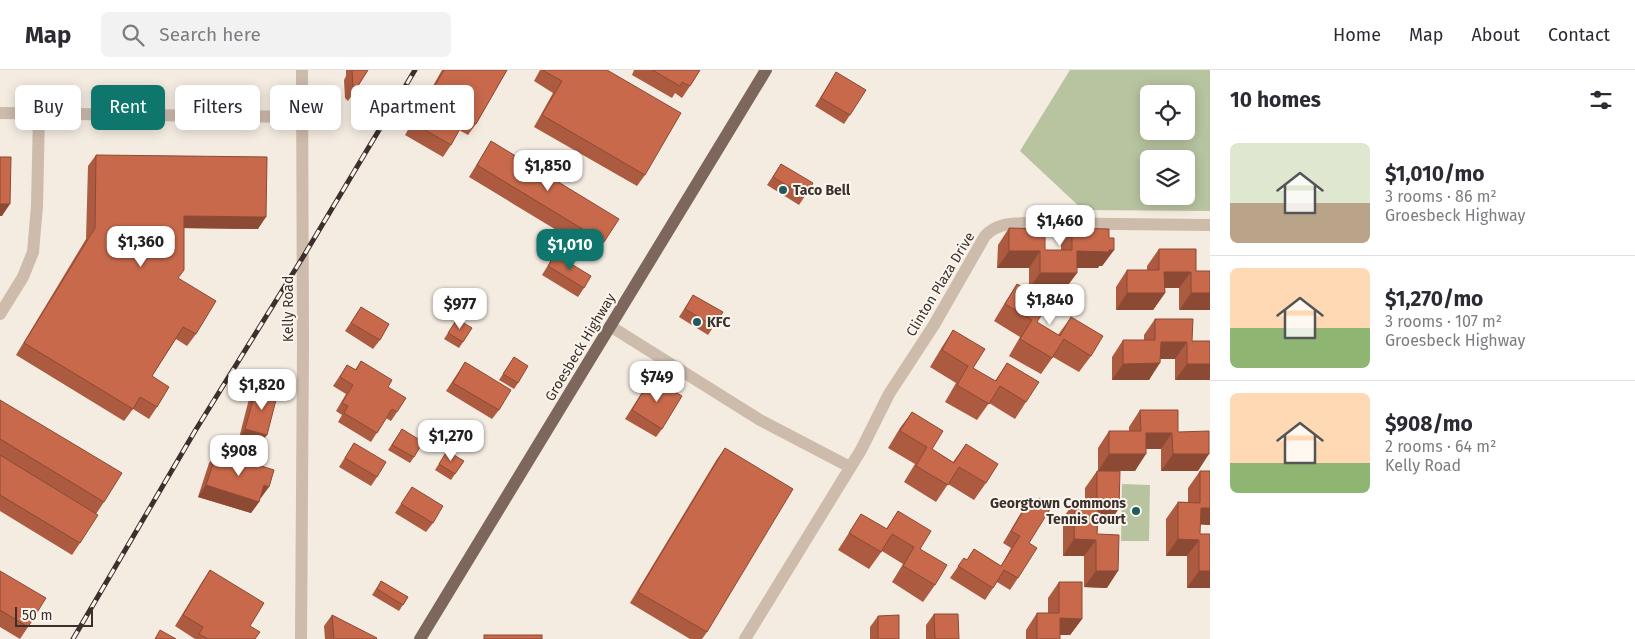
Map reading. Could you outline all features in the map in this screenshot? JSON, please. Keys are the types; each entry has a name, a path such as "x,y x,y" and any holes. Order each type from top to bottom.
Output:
{"main road":[{"name":"Groesbeck Highway","path":"420,639 766,70"}],"street":[{"name":"Kelly Road","path":"302,70 302,85"},
{"path":"0,113 15,113"},
{"path":"81,114 270,117"},
{"path":"0,314 23,277 33,252 37,215 39,130"},
{"name":"Kelly Road","path":"301,639 302,130"},
{"name":"Clinton Plaza Drive","path":"745,639 861,450 890,394 934,325 985,236 991,230 1003,225 1024,223 1210,225"},
{"path":"610,326 760,420 850,467"}],"green space":[{"path":"1070,70 1210,70 1210,211 1083,210 1020,151"},
{"name":"Georgtown Commons Tennis Court","path":"1122,484 1150,485 1149,541 1121,541"}],"building":[{"path":"352,70 368,70 359,85 353,85"},
{"path":"444,70 507,70 476,124 474,123 474,85 435,85"},
{"path":"542,70 607,70 681,113 645,175 542,115 562,81"},
{"path":"652,70 700,70 690,86 682,82 680,86"},
{"path":"836,72 866,90 850,115 821,98"},
{"path":"425,130 459,130 451,145"},
{"path":"491,141 619,219 604,242 477,165"},
{"path":"96,155 267,157 266,217 184,216 184,270 178,278 216,301 196,334 183,327 152,376 169,387 157,407 140,397 133,409 24,343 95,228"},
{"path":"0,157 11,157 10,204 0,204"},
{"path":"781,164 813,183 805,196 773,177"},
{"path":"1009,228 1045,229 1045,250 1072,250 1072,228 1109,229 1109,238 1114,238 1114,250 1109,250 1109,252 1077,251 1077,273 1040,273 1040,251 1009,251"},
{"path":"1159,249 1196,249 1196,271 1210,271 1210,293 1191,293 1191,272 1164,272 1165,293 1127,293 1127,270 1159,270"},
{"path":"555,254 591,276 584,288 548,266"},
{"path":"1017,284 1049,303 1037,322 1060,336 1071,317 1103,336 1091,356 1064,339 1052,358 1020,339 1032,320 1005,304"},
{"path":"693,295 723,312 714,326 685,309"},
{"path":"361,307 389,324 380,340 351,323"},
{"path":"457,319 472,328 463,342 448,333"},
{"path":"1155,319 1193,319 1192,341 1210,341 1210,364 1187,364 1187,342 1161,342 1160,363 1123,364 1123,340 1155,340"},
{"path":"953,330 985,349 973,368 996,381 1007,363 1039,382 1026,402 1000,386 989,404 957,385 968,366 942,350"},
{"path":"514,357 528,366 518,383 503,374"},
{"path":"361,361 392,380 388,387 406,398 397,412 392,409 377,433 344,413 348,406 342,403 353,385 340,377 347,365 356,370"},
{"path":"465,362 511,390 499,410 453,383"},
{"path":"651,378 682,396 662,429 632,410"},
{"path":"257,386 278,392 267,435 245,429"},
{"path":"0,400 122,473 104,502 0,439"},
{"path":"1140,410 1178,410 1178,432 1209,431 1209,454 1173,454 1172,433 1146,433 1146,454 1109,454 1109,431 1141,431"},
{"path":"912,412 943,431 932,449 954,463 966,444 998,464 986,483 959,467 948,485 916,466 927,447 900,431"},
{"path":"402,429 423,442 414,457 392,445"},
{"path":"354,443 386,462 377,477 345,458"},
{"path":"725,448 793,489 707,632 638,592"},
{"path":"447,451 464,461 455,474 439,464"},
{"path":"217,452 274,470 269,487 264,485 259,502 206,485"},
{"path":"0,455 98,515 80,543 0,495"},
{"path":"1097,471 1120,471 1119,508 1098,508 1097,534 1119,535 1118,571 1096,571 1096,540 1074,539 1075,501 1097,501"},
{"path":"1200,471 1210,471 1210,508 1201,508 1200,534 1210,534 1210,571 1199,571 1199,540 1178,539 1178,502 1200,503"},
{"path":"412,487 443,506 433,523 401,504"},
{"path":"1039,498 1052,506 1029,543 1037,548 1018,578 1004,570 993,588 958,566 964,558 967,560 974,549 1001,566 1020,536 1011,531 1030,500 1036,503"},
{"path":"898,511 931,531 920,549 947,565 935,585 903,566 914,547 892,534 881,552 849,533 861,514 887,529"},
{"path":"210,570 264,603 250,626 260,632 255,639 208,639 199,634 203,627 183,615"},
{"path":"0,571 46,598 28,627 0,610"},
{"path":"381,581 408,597 403,605 377,589"},
{"path":"1059,582 1082,582 1082,619 1060,618 1060,639 1037,639 1037,613 1059,613"},
{"path":"934,614 958,614 959,639 935,639"},
{"path":"332,615 377,638 334,639"},
{"path":"899,615 899,639 878,639 878,616"},
{"path":"160,630 176,639 155,639"},
{"path":"484,635 542,635 542,639 484,639"}],"railway":[{"path":"73,639 195,431 303,257 415,70"}],"place":[{"name":"Taco Bell","path":"783,190"},
{"name":"KFC","path":"697,322"},
{"name":"Georgtown Commons Tennis Court","path":"1136,511"}]}
